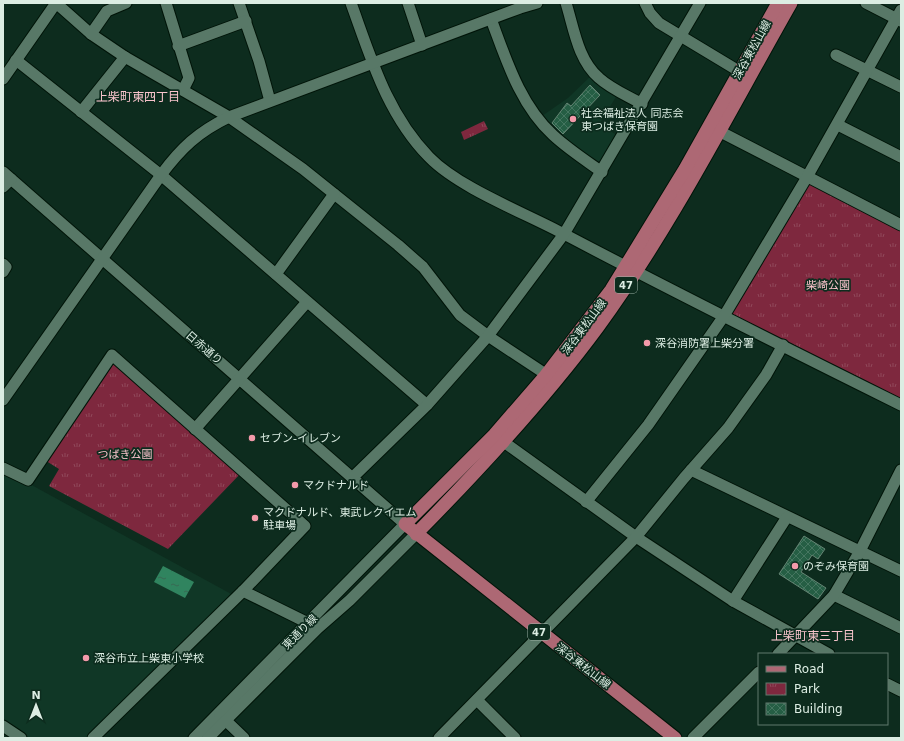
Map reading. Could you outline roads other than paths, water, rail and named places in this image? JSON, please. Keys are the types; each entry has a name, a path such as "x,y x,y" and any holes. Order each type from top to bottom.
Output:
{"main road":[{"name":"深谷東松山線","path":"744,75 778,3"},
{"name":"深谷東松山線","path":"416,534 466,484 499,438 551,378 582,330 630,269 685,169 714,128 744,75 791,3"},
{"name":"深谷東松山線","path":"499,438 405,524 541,634 675,738"}],"street":[{"path":"3,79 56,3 91,34 125,57 228,117 303,169 398,244 418,263 460,315 488,336 551,378"},
{"path":"91,34 107,11 126,3"},
{"path":"166,3 189,78 183,90"},
{"path":"239,3 246,21 270,101"},
{"path":"351,3 385,95 394,112 414,140 430,158 444,170 479,190 630,269 901,405"},
{"path":"408,3 422,45"},
{"path":"3,400 161,175 187,143 212,125 228,117 491,19 520,5 537,3"},
{"path":"566,3 579,47 588,66 599,79 642,104"},
{"path":"645,3 650,13 659,23 744,75"},
{"path":"352,478 427,405 488,336 564,234 602,172 700,3"},
{"path":"586,502 648,425 724,316 838,125 899,17 866,3"},
{"path":"491,19 525,100 536,116 557,139 575,154 602,172"},
{"path":"178,46 246,21"},
{"path":"836,55 901,87"},
{"path":"81,112 125,57"},
{"path":"16,60 161,175 276,274 306,302 427,405"},
{"path":"838,125 901,157"},
{"path":"714,128 901,224"},
{"name":"日赤通り","path":"6,180 102,259 405,524"},
{"path":"276,274 334,194"},
{"path":"3,264 6,267 3,272"},
{"path":"195,428 306,302"},
{"path":"439,738 636,537 728,428 766,375 783,345"},
{"path":"3,468 28,480 112,355 305,526 243,591 93,738"},
{"path":"499,438 636,537 733,601 795,637 827,653"},
{"path":"691,470 901,571"},
{"path":"779,653 834,595 897,486 901,470"},
{"path":"733,601 787,517"},
{"name":"東通り線","path":"194,738 222,717 313,626 405,524"},
{"name":"東通り線","path":"313,626 350,600 416,534"},
{"path":"243,591 313,626"},
{"path":"834,595 901,628"},
{"path":"693,738 758,673"},
{"path":"888,684 901,691"},
{"path":"477,700 515,738"},
{"path":"222,717 244,738"},
{"name":"東通り線","path":"208,738 222,717"},
{"path":"3,726 21,738"}],"water":[{"path":"163,566 194,582 185,598 154,582"}],"place":[{"name":"社会福祉法人 同志会 東つばき保育園","path":"573,119"},
{"name":"深谷消防署上柴分署","path":"647,343"},
{"name":"セブン-イレブン","path":"252,438"},
{"name":"マクドナルド","path":"295,485"},
{"name":"マクドナルド、東武レクイエム 駐車場","path":"255,518"},
{"name":"のぞみ保育園","path":"795,566"},
{"name":"深谷市立上柴東小学校","path":"86,658"}],"district":[{"name":"上柴町東四丁目","path":"138,97"},
{"name":"上柴町東三丁目","path":"813,636"}],"park label":[{"name":"柴崎公園","path":"828,285"},
{"name":"つばき公園","path":"125,454"}]}
